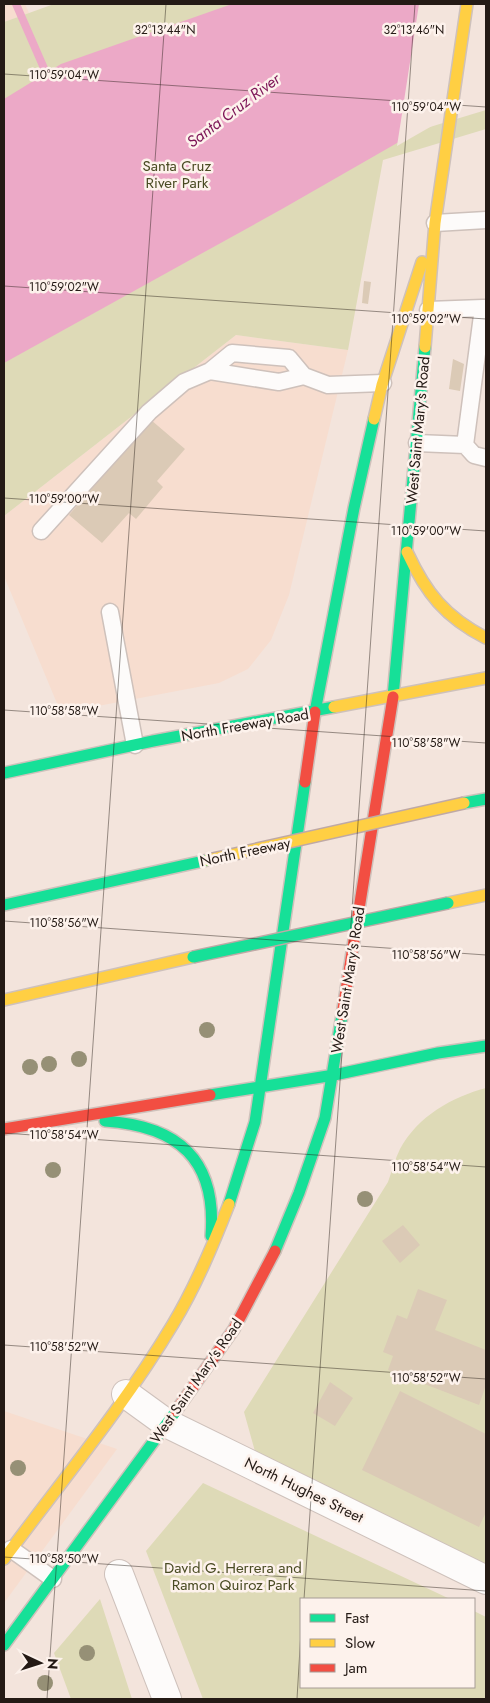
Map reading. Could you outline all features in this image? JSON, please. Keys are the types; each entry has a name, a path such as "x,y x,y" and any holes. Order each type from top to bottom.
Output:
{"main road":[{"name":"West Saint Mary's Road","path":"4,1645 209,1367 242,1316 268,1267 310,1169 325,1118 334,1075 393,697 435,224 466,4"},
{"name":"West Saint Mary's Road","path":"7,1551 126,1394 173,1324 207,1259 234,1190 247,1150 255,1122 261,1086 315,712 354,508 382,383 435,224"},
{"path":"407,552 420,582 442,610 468,629 486,638"},
{"name":"North Freeway Road","path":"4,772 486,678"},
{"name":"North Freeway","path":"4,905 486,799"},
{"path":"4,1000 193,957 486,895"},
{"path":"4,1129 334,1075 438,1053 486,1046"},
{"path":"61,1120 96,1120 140,1125 160,1131 176,1140 189,1152 207,1182 211,1201 212,1224 207,1259"}],"street":[{"name":"North Hughes Street","path":"126,1394 166,1423 486,1580"},
{"path":"119,1574 167,1699"}],"lane":[{"path":"435,224 486,220"},
{"path":"428,310 485,308 465,445"},
{"path":"41,531 149,412 184,382 210,371 232,353 289,358 304,376 328,384 382,383"},
{"path":"210,371 279,382 304,376"},
{"path":"417,443 465,445 474,455 486,458"},
{"path":"110,612 135,745"},
{"path":"7,1551 53,1579"}],"shaded area":[{"path":"4,4 25,4 29,13 4,22"},
{"path":"236,335 348,350 289,595 271,640 248,669 219,683 61,713 4,576 4,516"},
{"path":"4,1411 117,1449 4,1603"}],"green space":[{"name":"Santa Cruz River","path":"54,4 412,4 387,140 486,110 486,129 383,160 348,350 236,335 4,516 4,22"},
{"path":"486,1088 486,1565 256,1455 244,1412 388,1182 398,1153 407,1137 437,1110 461,1097"},
{"name":"David G. Herrera and Ramon Quiroz Park","path":"203,1483 448,1598 300,1598 300,1688 475,1688 475,1612 486,1617 486,1699 203,1699 146,1551"},
{"path":"100,1599 132,1699 71,1699 54,1653"}],"water":[{"name":"Santa Cruz River","path":"232,4 486,4 486,92 282,209 4,363 4,99 61,64"}],"pier":[{"path":"419,4 486,4 486,95 397,146"}],"building":[{"path":"364,281 371,282 368,304 362,303"},
{"path":"453,359 464,364 460,391 449,389"},
{"path":"151,420 185,449 157,481 163,487 136,519 129,513 102,543 69,515"},
{"path":"403,1225 420,1245 400,1263 382,1241"},
{"path":"418,1289 447,1300 435,1330 486,1350 486,1385 479,1405 388,1370 393,1356 383,1352 397,1315 407,1319"},
{"path":"330,1382 353,1398 335,1426 313,1413"},
{"path":"400,1391 486,1434 486,1512 479,1527 362,1470"}],"waterway":[{"path":"16,4 50,82"}],"traffic: fast":[{"path":"393,697 425,347"},
{"path":"315,712 354,508 374,419"},
{"path":"4,773 153,741 334,707"},
{"path":"229,1204 255,1122 305,782"},
{"path":"464,803 486,799"},
{"path":"4,905 208,860"},
{"path":"193,957 448,903"},
{"path":"275,1251 299,1193 325,1118 342,1015"},
{"path":"210,1095 334,1075 438,1053 486,1046"},
{"path":"105,1121 131,1124 153,1130 172,1139 188,1152 199,1167 207,1186 211,1209 211,1236"},
{"path":"4,1645 176,1411"}],"traffic: slow":[{"path":"425,347 435,223 467,4"},
{"path":"374,419 382,385 422,262"},
{"path":"407,552 422,580 438,602 459,621 486,638"},
{"path":"334,707 486,678"},
{"path":"208,860 464,803"},
{"path":"448,903 486,895"},
{"path":"4,1000 193,957"},
{"path":"4,1559 92,1443 154,1354 197,1280 229,1204"}],"traffic: jam":[{"path":"342,1015 393,697"},
{"path":"305,782 315,712"},
{"path":"4,1129 210,1095"},
{"path":"176,1411 234,1329 275,1251"}],"park label":[{"name":"Santa Cruz River Park","path":"177,174"}]}
